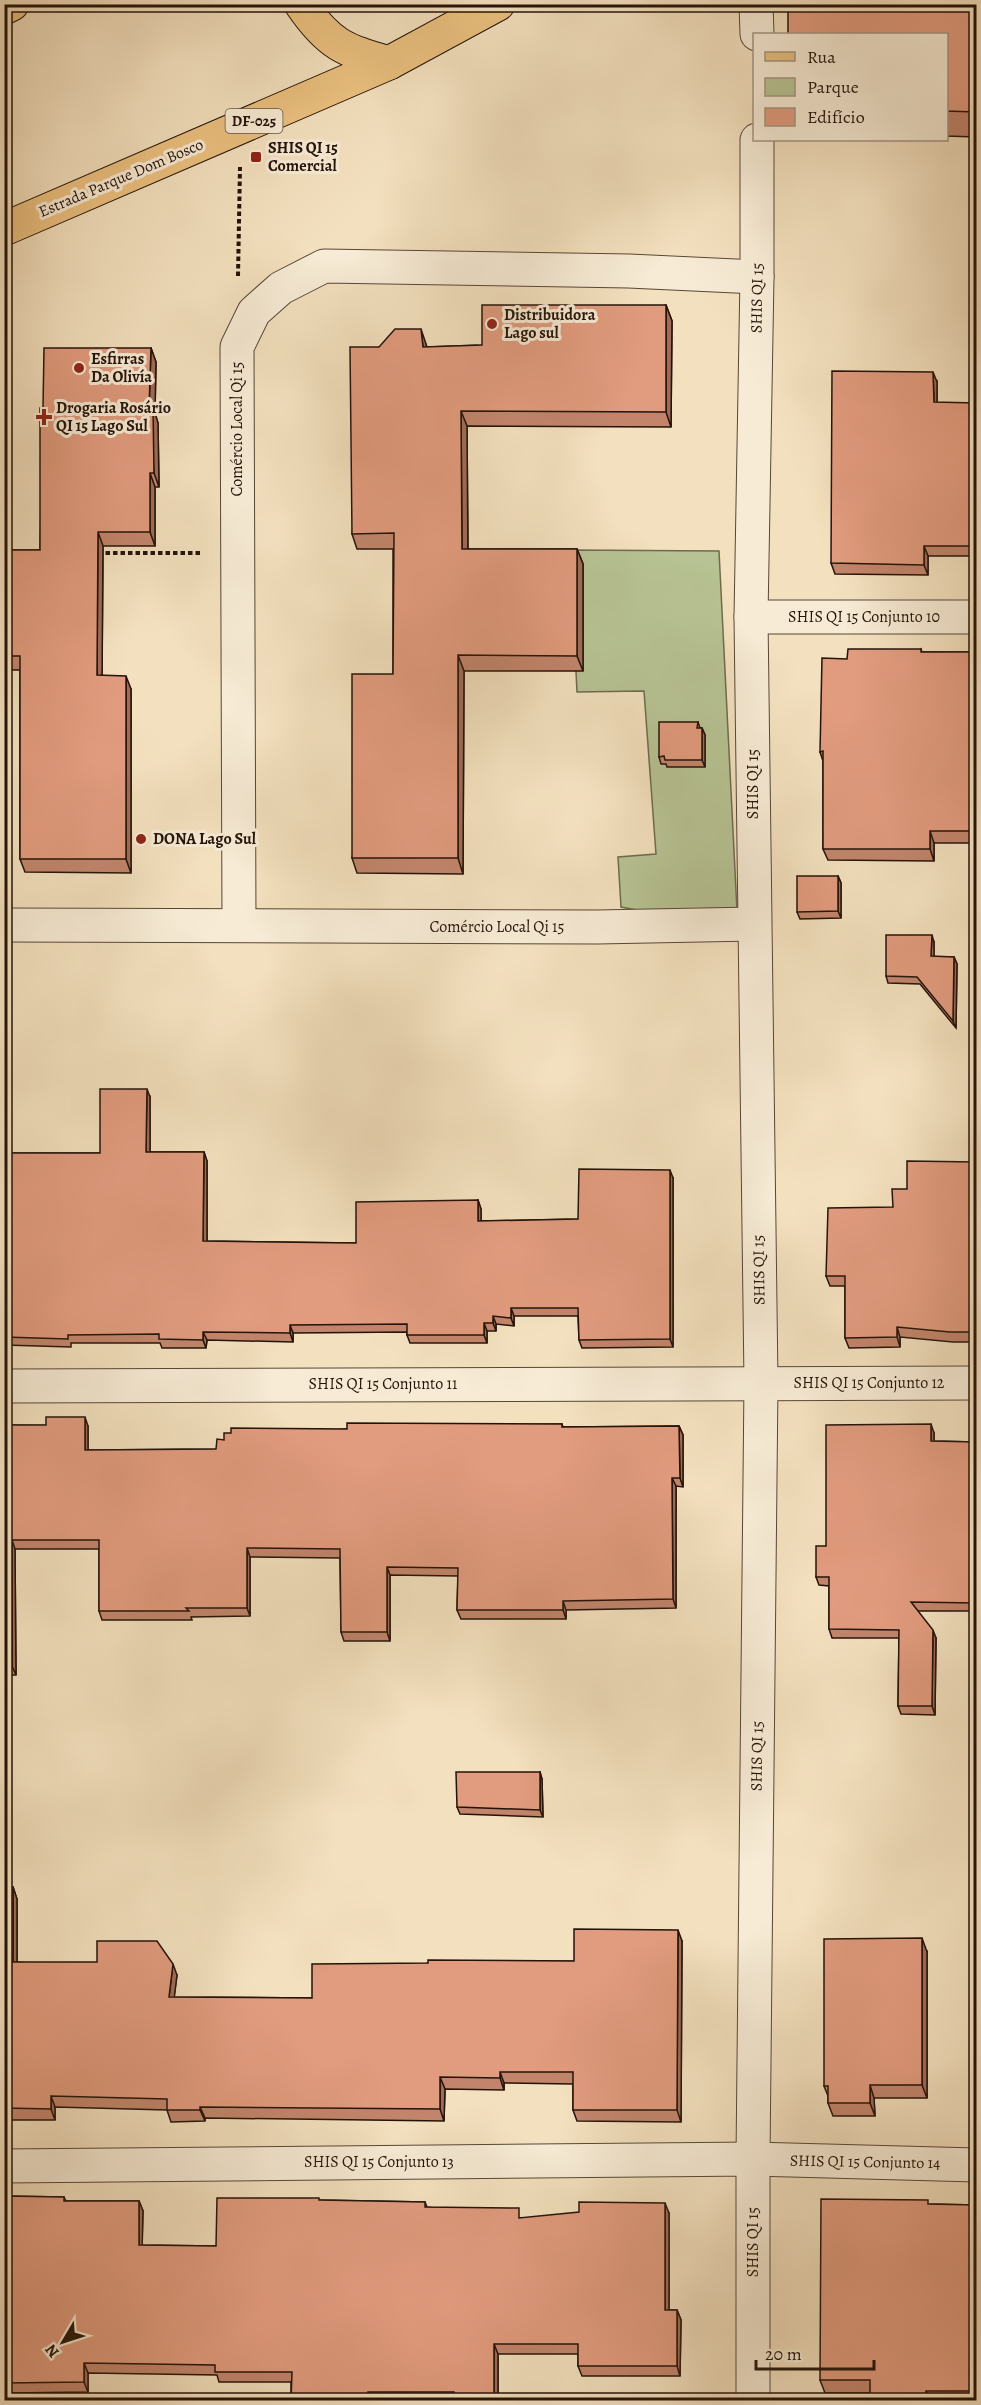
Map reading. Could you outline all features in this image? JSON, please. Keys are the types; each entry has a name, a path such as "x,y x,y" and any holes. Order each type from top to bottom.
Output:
{"main road":[{"path":"4,8 12,4"},
{"path":"301,4 316,27 346,50 389,63"},
{"name":"Estrada Parque Dom Bosco","path":"4,229 389,63 498,4"}],"street":[{"path":"756,4 756,33"},
{"name":"SHIS QI 15","path":"753,2400 753,2159 761,1382 751,617 758,277 757,141"},
{"name":"Comércio Local Qi 15","path":"240,924 237,347 254,312 281,288 324,266 629,271 758,277"},
{"name":"SHIS QI 15 Conjunto 10","path":"751,617 976,617"},
{"name":"Comércio Local Qi 15","path":"4,925 597,927 754,924"},
{"name":"SHIS QI 15 Conjunto 12","path":"761,1382 976,1383"},
{"name":"SHIS QI 15 Conjunto 11","path":"4,1386 761,1382"},
{"name":"SHIS QI 15 Conjunto 14","path":"753,2159 976,2165"},
{"name":"SHIS QI 15 Conjunto 13","path":"4,2166 753,2159"}],"path":[{"path":"238,278 241,127"},
{"path":"86,552 238,553"}],"green space":[{"path":"570,550 719,551 737,911 642,911 621,907 618,857 656,854 644,691 577,692"}],"building":[{"path":"788,4 976,4 976,112 948,111 948,33 788,33"},
{"path":"482,305 666,305 666,412 461,411 462,549 577,549 577,656 458,655 458,858 352,858 352,674 393,674 394,533 352,534 350,347 379,347 395,329 421,329 423,347 482,345"},
{"path":"44,348 151,348 149,409 153,409 154,473 150,473 150,532 98,532 97,675 126,676 126,859 20,859 20,656 4,656 4,550 40,550 40,408 43,408"},
{"path":"832,371 933,372 934,402 976,403 976,546 924,546 924,565 831,563"},
{"path":"848,649 976,652 976,831 930,831 930,849 823,849 823,751 820,752 822,658 847,659"},
{"path":"659,722 698,722 697,728 702,728 702,760 665,760 664,756 659,757"},
{"path":"797,876 838,876 838,911 797,912"},
{"path":"886,935 932,935 931,956 954,957 953,1021 917,977 886,976"},
{"path":"100,1089 147,1089 146,1152 204,1152 203,1241 356,1243 356,1202 478,1200 478,1221 578,1219 579,1169 670,1170 670,1339 579,1340 578,1308 511,1308 511,1318 493,1316 493,1323 484,1323 484,1335 407,1335 407,1324 290,1325 290,1333 203,1332 203,1340 159,1339 159,1334 68,1335 68,1339 4,1337 4,1153 100,1153"},
{"path":"907,1161 976,1162 976,1332 897,1327 897,1337 845,1338 845,1276 826,1276 828,1208 893,1207 892,1189 907,1189"},
{"path":"46,1417 85,1417 85,1450 216,1449 217,1439 224,1440 224,1433 231,1433 231,1428 347,1429 347,1423 562,1424 562,1427 679,1426 680,1478 672,1478 673,1599 563,1601 563,1610 457,1610 458,1568 387,1567 387,1632 341,1632 340,1549 247,1548 247,1608 186,1608 189,1611 99,1611 99,1540 12,1540 12,1666 4,1666 4,1425 46,1425"},
{"path":"931,1424 931,1441 976,1442 976,1603 911,1602 933,1630 932,1706 898,1706 899,1630 829,1629 829,1577 816,1577 816,1546 826,1546 826,1425"},
{"path":"456,1772 540,1772 540,1810 457,1807"},
{"path":"4,1887 13,1887 13,1962 97,1962 97,1941 157,1941 173,1964 169,1997 312,1998 312,1964 428,1963 428,1960 574,1961 574,1929 678,1930 677,2110 573,2110 573,2072 500,2072 500,2078 440,2077 440,2109 200,2107 200,2110 167,2110 167,2099 51,2096 51,2109 4,2108"},
{"path":"922,1938 922,2085 870,2085 870,2103 828,2103 828,2086 824,2086 824,1939"},
{"path":"4,2196 64,2197 64,2201 139,2201 139,2245 216,2246 217,2198 319,2198 319,2200 425,2202 425,2207 519,2208 519,2218 579,2212 579,2202 665,2203 665,2310 677,2310 677,2366 578,2366 578,2344 494,2344 494,2400 454,2400 454,2392 368,2392 368,2400 291,2400 292,2372 215,2372 215,2365 84,2363 84,2382 6,2383 4,2387"},
{"path":"821,2199 928,2200 928,2204 976,2205 976,2391 926,2391 926,2400 870,2400 870,2380 820,2380"}],"place":[{"name":"SHIS QI 15 Comercial","path":"256,157"},
{"name":"Distribuidora Lago sul","path":"492,324"},
{"name":"Esfirras Da Olivía","path":"79,368"},
{"name":"Drogaria Rosário QI 15 Lago Sul","path":"44,417"},
{"name":"DONA Lago Sul","path":"141,839"}]}
